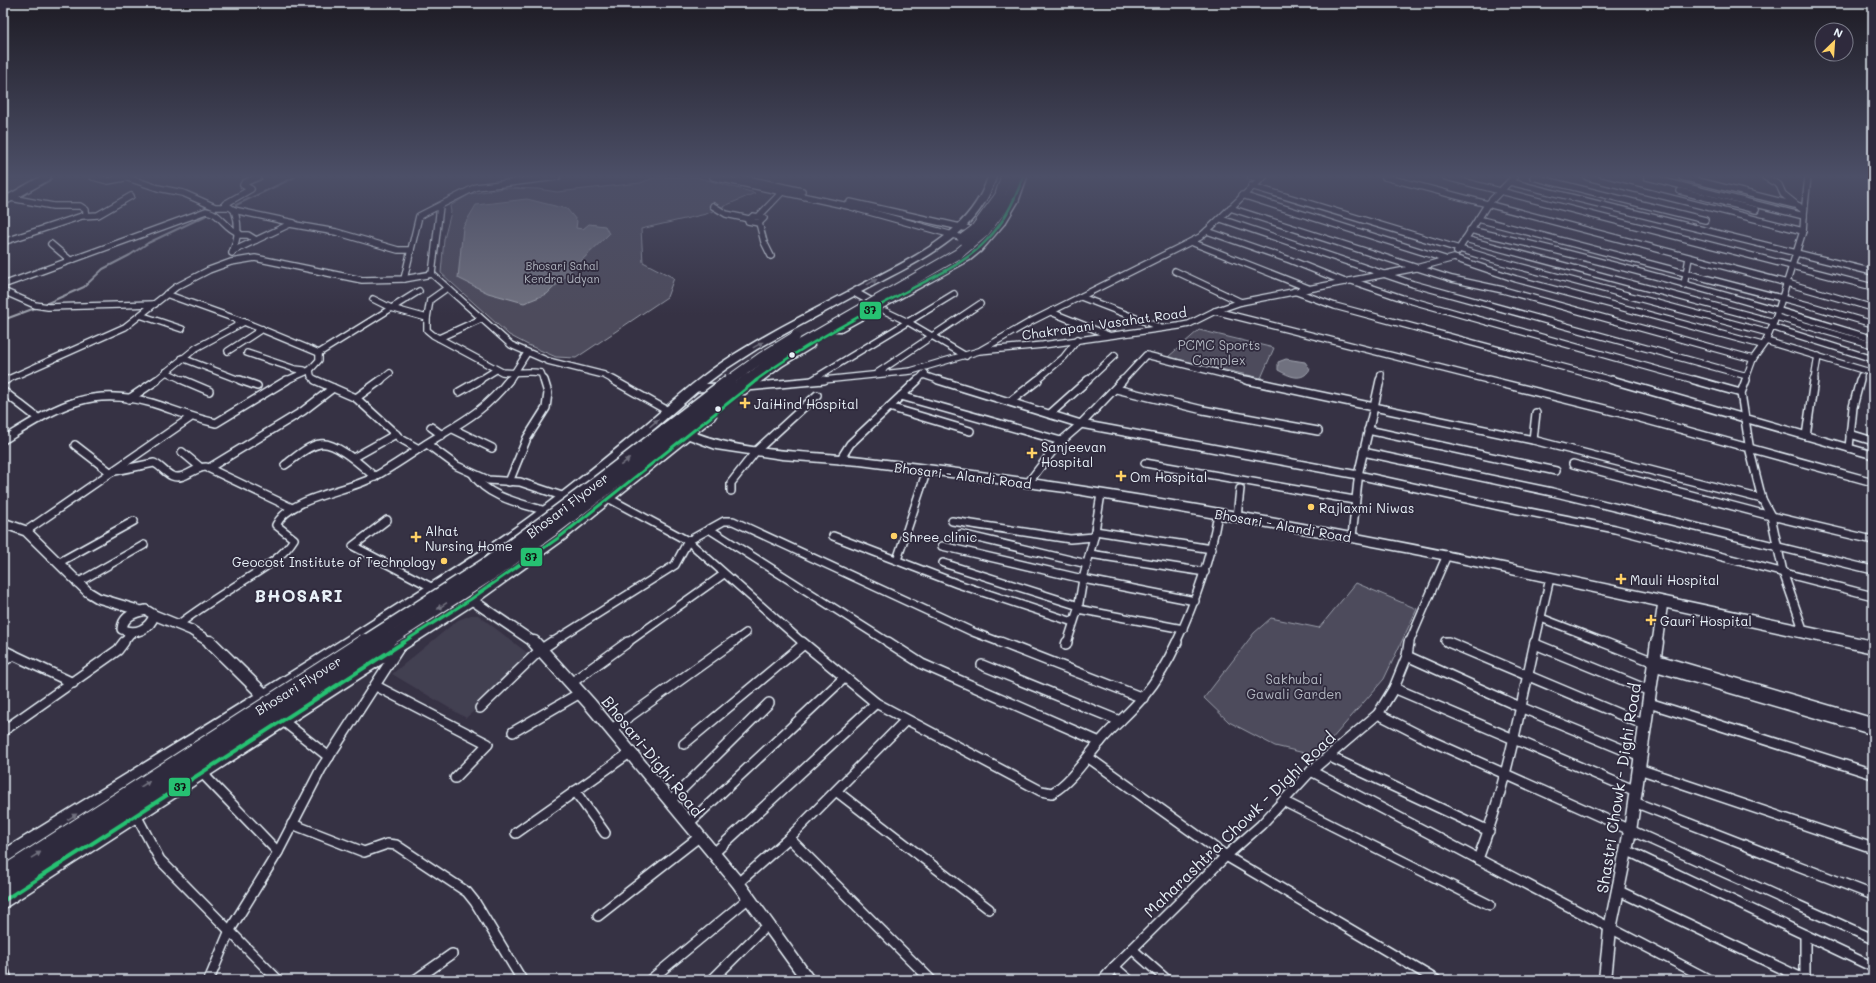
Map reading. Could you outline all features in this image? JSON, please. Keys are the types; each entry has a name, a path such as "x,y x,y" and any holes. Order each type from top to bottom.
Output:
{"main road":[{"path":"3,859 266,696 446,580 546,511 598,472 695,388 722,367 753,347 935,248 957,231 964,223"},
{"name":"Bhosari Flyover","path":"3,875 488,563 541,525 763,356 950,251 975,230 980,223"},
{"name":"Bhosari Flyover","path":"3,892 497,570 551,531 772,361 958,254 984,232 991,223"},
{"path":"3,902 471,599 577,523 778,364 806,347 882,308 967,258 994,235 1001,223"},
{"path":"854,292 882,308"},
{"name":"Bhosari - Alandi Road","path":"688,434 716,445 1028,483 1352,536 1448,555 1873,646"}],"street":[{"path":"3,242 62,223"},
{"path":"3,285 173,223"},
{"path":"225,223 228,229 239,234 248,235 256,240"},
{"path":"230,262 239,234 236,223"},
{"path":"291,223 336,232 398,250 411,250"},
{"path":"404,279 417,223"},
{"path":"432,274 438,223"},
{"path":"752,223 758,223 764,242 771,256"},
{"path":"912,223 957,231 994,235"},
{"path":"924,223 957,231 985,244"},
{"path":"979,352 999,339 1051,312 1191,242 1216,223"},
{"path":"1232,223 1384,274 1484,304 1575,327 1747,376"},
{"path":"1276,223 1416,268 1753,359"},
{"path":"1330,223 1445,259"},
{"path":"1375,223 1499,261 1773,325 1873,345"},
{"path":"1475,223 1454,258 1516,279 1818,356 1873,373"},
{"path":"1496,223 1873,324"},
{"path":"1555,223 1787,283 1873,308"},
{"path":"1627,223 1873,287"},
{"path":"1682,223 1873,272"},
{"path":"1770,223 1803,231"},
{"path":"1804,223 1803,231 1773,325 1764,343 1753,359 1741,393 1750,451 1762,499 1770,516 1783,572 1804,632"},
{"path":"233,251 290,224 296,224"},
{"path":"1470,230 1540,246 1778,310 1873,339"},
{"path":"1207,231 1349,282 1741,393"},
{"path":"1465,239 1773,325 1873,358"},
{"path":"1191,242 1309,288"},
{"path":"52,244 70,260"},
{"path":"3,381 125,327 142,316 166,294 212,269 230,262 255,258 362,280 404,279 432,274"},
{"name":"Chakrapani Vasahat Road","path":"695,388 748,387 875,375 934,365 979,352 1188,324 1215,311 1241,302 1309,288 1349,282 1416,268 1445,259 1454,258"},
{"path":"1684,285 1690,258"},
{"path":"1175,270 1241,302"},
{"path":"432,274 498,335 526,353 552,362 586,369 604,375 635,391 668,412"},
{"path":"447,288 430,300 427,330 438,338 496,370 514,374 531,371 541,373"},
{"path":"3,291 35,306 48,307 155,304"},
{"path":"319,353 419,291"},
{"path":"1294,291 1335,306 1644,388 1744,419 1873,455"},
{"path":"166,294 244,322 319,353"},
{"path":"809,382 954,294"},
{"path":"1081,297 1161,328"},
{"path":"373,299 391,308 427,318"},
{"path":"875,375 980,304"},
{"path":"882,308 934,336 966,356"},
{"path":"1215,311 1656,422 1750,451 1873,482"},
{"path":"1051,312 1109,335"},
{"path":"142,316 182,329"},
{"path":"438,338 481,319"},
{"path":"129,399 196,348 244,322"},
{"path":"228,351 262,329"},
{"path":"1011,401 1057,364 1070,351 1078,339"},
{"path":"246,353 295,369 310,370"},
{"path":"3,440 39,419 82,399 129,399 147,402 190,418 216,423 291,376 310,370 317,363 321,355 319,353"},
{"path":"178,625 198,610 260,570 288,549 294,539 276,525 279,519 292,508 375,477 453,429 486,406 514,374 526,353"},
{"path":"1050,414 1115,355"},
{"path":"1028,483 1038,468 1061,441 1081,424 1116,389 1146,355 1374,407 1533,440 1762,499"},
{"path":"1806,436 1818,356"},
{"path":"182,358 257,386"},
{"path":"541,373 552,362"},
{"path":"840,460 850,444 934,365"},
{"path":"310,370 311,376 316,381 356,398 401,439 419,449"},
{"path":"459,392 496,370"},
{"path":"166,372 210,391"},
{"path":"356,398 390,373"},
{"path":"509,482 527,438 548,403 549,394 547,384 541,373"},
{"path":"1352,536 1354,500 1362,452 1381,374"},
{"path":"923,375 1011,401 1081,424 1358,475 1485,503 1615,529 1873,596"},
{"path":"1848,448 1854,407 1861,376"},
{"path":"209,468 303,411 333,388"},
{"path":"1116,389 1203,410 1318,432"},
{"path":"3,391 39,419"},
{"path":"731,491 731,483 756,451 817,395"},
{"path":"901,396 1061,441"},
{"path":"889,407 970,431"},
{"path":"1533,440 1536,413"},
{"path":"26,531 190,418"},
{"path":"431,427 442,435"},
{"path":"453,429 492,448"},
{"path":"1368,430 1556,471"},
{"path":"353,458 396,434"},
{"path":"1850,434 1873,441"},
{"path":"285,465 322,444 326,444 353,458 375,477"},
{"path":"427,444 457,466 488,480 527,484 565,497"},
{"path":"75,446 110,472 154,463 158,464 172,476 176,477 200,467 209,468 292,508"},
{"path":"182,452 200,467"},
{"path":"1362,452 1552,492 1873,570"},
{"path":"1146,463 1354,500"},
{"path":"1573,464 1770,516 1873,540"},
{"path":"896,560 927,470"},
{"path":"473,473 474,478 488,489 577,523"},
{"path":"1237,517 1240,489"},
{"path":"1066,645 1079,607 1082,579 1095,534 1101,494"},
{"path":"608,498 688,541 804,644 876,703 1041,791 1052,793 1059,789 1089,758 1100,742 1143,698 1166,666 1184,629 1206,572 1212,549 1218,514"},
{"path":"387,520 353,546 433,588"},
{"path":"58,562 134,521"},
{"path":"480,708 540,650 675,565 688,541 724,521 733,521 829,564 973,632 1143,698"},
{"path":"952,521 1070,539 1095,534 1212,549"},
{"path":"3,522 26,531 77,583 98,598 141,610 150,611 154,615 191,630 210,642 266,696 283,720 329,757"},
{"path":"709,529 922,664 1100,742"},
{"path":"962,534 1087,564"},
{"path":"833,536 958,584 1073,622"},
{"path":"77,583 144,545"},
{"path":"942,546 1082,579 1194,601"},
{"path":"1090,554 1206,572"},
{"name":"Maharashtra Chowk - Dighi Road","path":"1103,980 1114,967 1226,856 1261,825 1311,771 1378,714 1394,688 1406,656 1409,640 1448,555"},
{"path":"943,563 1079,607 1184,629"},
{"path":"571,683 724,574"},
{"path":"1478,859 1489,831 1505,774 1550,578"},
{"name":"Bhosari-Dighi Road","path":"446,580 534,642 612,729 688,824 714,853 738,883 808,980"},
{"name":"Shastri Chowk - Dighi Road","path":"1605,980 1610,930 1630,831 1663,602"},
{"path":"132,632 122,629 122,623 128,617 141,610"},
{"path":"3,731 118,650 132,632 148,626 154,618 154,615"},
{"path":"1541,618 1654,662 1873,730"},
{"path":"612,729 746,633"},
{"path":"1445,642 1528,675 1645,725"},
{"path":"209,980 230,930 278,852 329,757 376,686 402,643"},
{"path":"684,744 804,644"},
{"path":"1535,644 1649,697 1873,774"},
{"path":"3,650 73,683"},
{"path":"3,662 14,655"},
{"path":"1406,656 1520,707 1641,757"},
{"path":"1654,662 1873,723"},
{"path":"982,665 1120,721"},
{"path":"688,824 844,678"},
{"path":"376,686 488,744 455,778"},
{"path":"1394,688 1513,737 1635,796 1873,895"},
{"path":"514,732 580,693"},
{"path":"670,801 769,703"},
{"path":"714,853 876,703"},
{"path":"1378,714 1427,739 1873,939"},
{"path":"738,883 789,838 906,720"},
{"path":"516,833 631,752"},
{"path":"1328,756 1489,831"},
{"path":"1089,758 1226,856 1436,980"},
{"path":"1639,769 1873,848"},
{"path":"1311,771 1610,930 1710,980"},
{"path":"202,773 278,852"},
{"path":"575,791 605,833"},
{"path":"836,791 989,909"},
{"path":"1283,801 1490,905"},
{"path":"136,816 160,860 278,980"},
{"path":"292,824 364,852 370,852 389,843 394,843 467,892 522,980"},
{"path":"598,916 699,837"},
{"path":"789,838 931,980"},
{"path":"1626,850 1873,967"},
{"path":"1617,890 1805,980 1805,935"},
{"path":"650,980 749,898"},
{"path":"712,980 768,924"},
{"path":"1132,949 1167,980"},
{"path":"415,980 452,954"},
{"path":"3,967 7,980"},
{"path":"1114,967 1129,980"}],"shaded area":[{"path":"471,615 478,615 534,658 466,718 392,674 458,620"}],"green space":[{"name":"Bhosari Sahal Kendra Udyan","path":"448,223 668,223 641,229 643,262 674,278 667,297 576,358 556,357 509,335 441,273 444,239"},
{"name":"PCMC Sports Complex","path":"1199,330 1274,348 1261,378 1168,357"},
{"name":"Sakhubai Gawali Garden","path":"1356,583 1417,609 1384,679 1317,756 1275,746 1229,722 1204,698 1254,633 1271,618 1319,628"}],"water":[{"path":"465,223 577,223 576,228 583,229 589,224 605,226 609,234 547,294 524,303 488,293 458,278 463,227"},
{"path":"1286,359 1305,362 1310,369 1303,376 1291,376 1278,370 1278,362"}],"waterway":[{"path":"43,305 84,287 103,269 130,255 148,243 190,223"},
{"path":"3,320 38,307"}],"transit line":[{"name":"37","path":"3,901 471,599 561,536 737,394 778,364 844,325 967,258 987,241 1001,223"}],"place":[{"name":"JaiHind Hospital","path":"745,403"},
{"name":"Sanjeevan Hospital","path":"1032,453"},
{"name":"Om Hospital","path":"1121,476"},
{"name":"Rajlaxmi Niwas","path":"1311,507"},
{"name":"Shree clinic","path":"894,536"},
{"name":"Alhat Nursing Home","path":"416,537"},
{"name":"Geocost Institute of Technology","path":"444,561"},
{"name":"Mauli Hospital","path":"1621,579"},
{"name":"Gauri Hospital","path":"1651,620"}],"district":[{"name":"BHOSARI","path":"299,595"}]}
